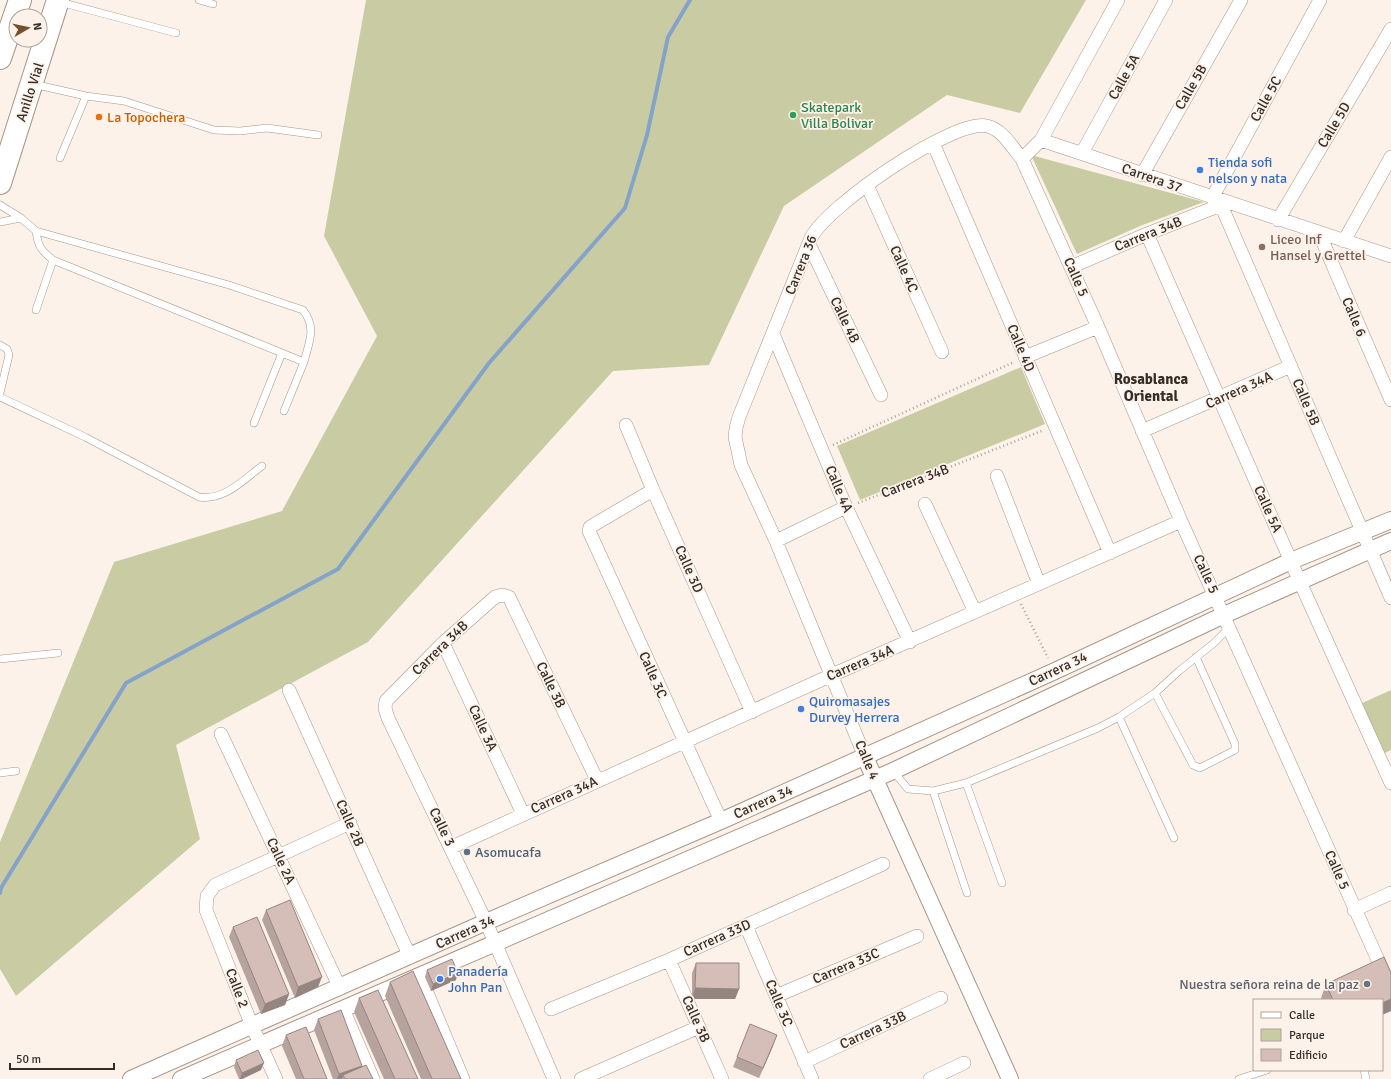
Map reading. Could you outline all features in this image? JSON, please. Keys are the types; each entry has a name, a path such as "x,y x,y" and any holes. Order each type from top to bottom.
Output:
{"highway":[{"path":"2,49 20,0"},
{"name":"Anillo Vial","path":"0,183 58,1"}],"street":[{"path":"933,143 961,130 974,126 986,126 997,129 1022,159 1041,140 1118,0"},
{"name":"Calle 5A","path":"1082,153 1166,0"},
{"name":"Calle 5B","path":"1142,175 1241,0"},
{"name":"Calle 5C","path":"1218,201 1320,0"},
{"name":"Calle 5D","path":"1278,220 1391,30"},
{"name":"Carrera 37","path":"1041,140 1218,201 1391,256"},
{"name":"Carrera 36","path":"735,438 739,416 814,232 826,218 867,185 933,143"},
{"name":"Calle 4D","path":"933,143 1110,553"},
{"path":"1344,241 1391,158"},
{"name":"Calle 5","path":"1022,159 1098,327 1181,521 1216,596 1226,622 1354,910 1390,985"},
{"name":"Calle 4C","path":"867,185 942,352"},
{"name":"Calle 5B","path":"1218,201 1391,598"},
{"name":"Carrera 34B","path":"1071,267 1218,201"},
{"name":"Calle 6","path":"1319,233 1391,400"},
{"name":"Calle 5A","path":"1147,234 1291,562 1391,783"},
{"name":"Calle 4B","path":"809,244 881,395"},
{"path":"1025,357 1098,327"},
{"name":"Calle 4A","path":"773,334 846,507 910,642"},
{"name":"Carrera 34A","path":"1142,431 1220,399 1291,366"},
{"name":"Calle 3D","path":"626,425 653,490 752,712"},
{"name":"Calle 4","path":"735,438 741,465 776,541 865,757 1010,1079"},
{"path":"997,476 1039,584"},
{"name":"Calle 3C","path":"653,490 589,528 684,743 721,821"},
{"path":"925,504 975,612"},
{"path":"776,541 846,507"},
{"name":"Carrera 34","path":"132,1079 486,922 721,821 1055,671 1291,562 1391,520"},
{"name":"Carrera 34A","path":"452,847 597,780 684,743 832,675 910,642 1181,521"},
{"name":"Carrera 34","path":"181,1079 875,778 1226,622 1300,582 1391,541"},
{"name":"Carrera 34B","path":"385,708 386,701 443,643 495,596 502,594"},
{"name":"Calle 3B","path":"502,594 509,597 597,780"},
{"name":"Calle 3A","path":"443,643 523,814"},
{"name":"Calle 2B","path":"289,690 410,957"},
{"name":"Calle 3","path":"385,708 452,847 554,1079"},
{"name":"Calle 2A","path":"222,734 340,988"},
{"path":"278,856 350,823"},
{"name":"Calle 2","path":"276,1079 252,1026 206,910 207,896 215,885 278,856"},
{"name":"Carrera 33D","path":"551,1009 669,960 883,864"},
{"path":"1354,910 1391,893"},
{"name":"Calle 3C","path":"746,926 812,1079"},
{"name":"Carrera 33C","path":"776,996 917,936"},
{"name":"Calle 3B","path":"669,960 722,1079"},
{"path":"420,976 463,1079"},
{"name":"Carrera 33B","path":"804,1062 941,998"},
{"path":"343,1009 373,1079"},
{"path":"581,1079 699,1027"},
{"path":"930,1079 964,1063"}],"lane":[{"path":"199,0 213,4"},
{"path":"58,1 176,34"},
{"path":"32,84 86,96 124,101 214,130 240,131 267,128 318,135"},
{"path":"60,158 86,96"},
{"path":"0,205 21,218 36,231 229,285 303,310 309,318 312,330 304,362 284,411"},
{"path":"0,222 21,218"},
{"path":"36,231 38,243 42,251 53,260 304,362"},
{"path":"36,310 53,260"},
{"path":"0,344 7,349 9,355 0,393"},
{"path":"254,423 282,353"},
{"path":"0,397 85,437 199,497 209,498 228,492 262,466"},
{"path":"893,770 908,789 933,791 966,783 1071,741 1119,717 1155,693 1196,657 1226,622"},
{"path":"0,659 58,653"},
{"path":"1155,693 1193,765 1200,768 1235,750 1235,744 1196,657"},
{"path":"1119,717 1174,838"},
{"path":"0,774 16,771"},
{"path":"966,783 1002,883"},
{"path":"933,791 967,893"},
{"path":"1239,1079 1264,1071"}],"path":[{"path":"822,450 1025,357"},
{"name":"Carrera 34B","path":"846,507 1055,425"},
{"path":"1017,594 1055,671"}],"green space":[{"path":"366,0 1086,0 1020,113 947,95 784,206 709,365 613,371 368,642 176,745 200,839 16,996 0,969 0,842 114,562 282,511 377,336 324,236"},
{"path":"1031,155 1204,202 1140,226 1077,254"},
{"path":"1021,367 1045,424 860,500 837,446"},
{"path":"1391,690 1391,750 1383,754 1360,704"}],"building":[{"path":"290,900 322,977 298,987 266,910"},
{"path":"257,917 289,994 265,1004 233,927"},
{"path":"1384,957 1391,973 1391,999 1383,1003 1383,999 1333,999 1326,984"},
{"path":"452,959 458,973 433,984 427,970"},
{"path":"696,963 739,963 739,989 695,988"},
{"path":"413,971 461,1079 432,1079 390,982"},
{"path":"378,990 418,1079 395,1079 359,998"},
{"path":"341,1010 362,1066 339,1074 318,1019"},
{"path":"750,1024 777,1035 763,1068 737,1057"},
{"path":"306,1027 327,1079 304,1079 286,1035"},
{"path":"258,1050 264,1063 242,1073 236,1060"},
{"path":"366,1065 373,1079 345,1079 343,1075"}],"waterway":[{"path":"0,893 1,888 126,683 338,569 489,363 625,208 647,135 668,37 690,0"}],"place":[{"name":"Skatepark Villa Bolivar","path":"793,115"},
{"name":"La Topochera","path":"99,117"},
{"name":"Tienda sofi nelson y nata","path":"1200,170"},
{"name":"Liceo Inf Hansel y Grettel","path":"1262,247"},
{"name":"Quiromasajes Durvey Herrera","path":"801,709"},
{"name":"Asomucafa","path":"467,852"},
{"name":"Panadería John Pan","path":"440,979"},
{"name":"Nuestra señora reina de la paz","path":"1367,984"}],"district":[{"name":"Rosablanca Oriental","path":"1151,388"}]}
